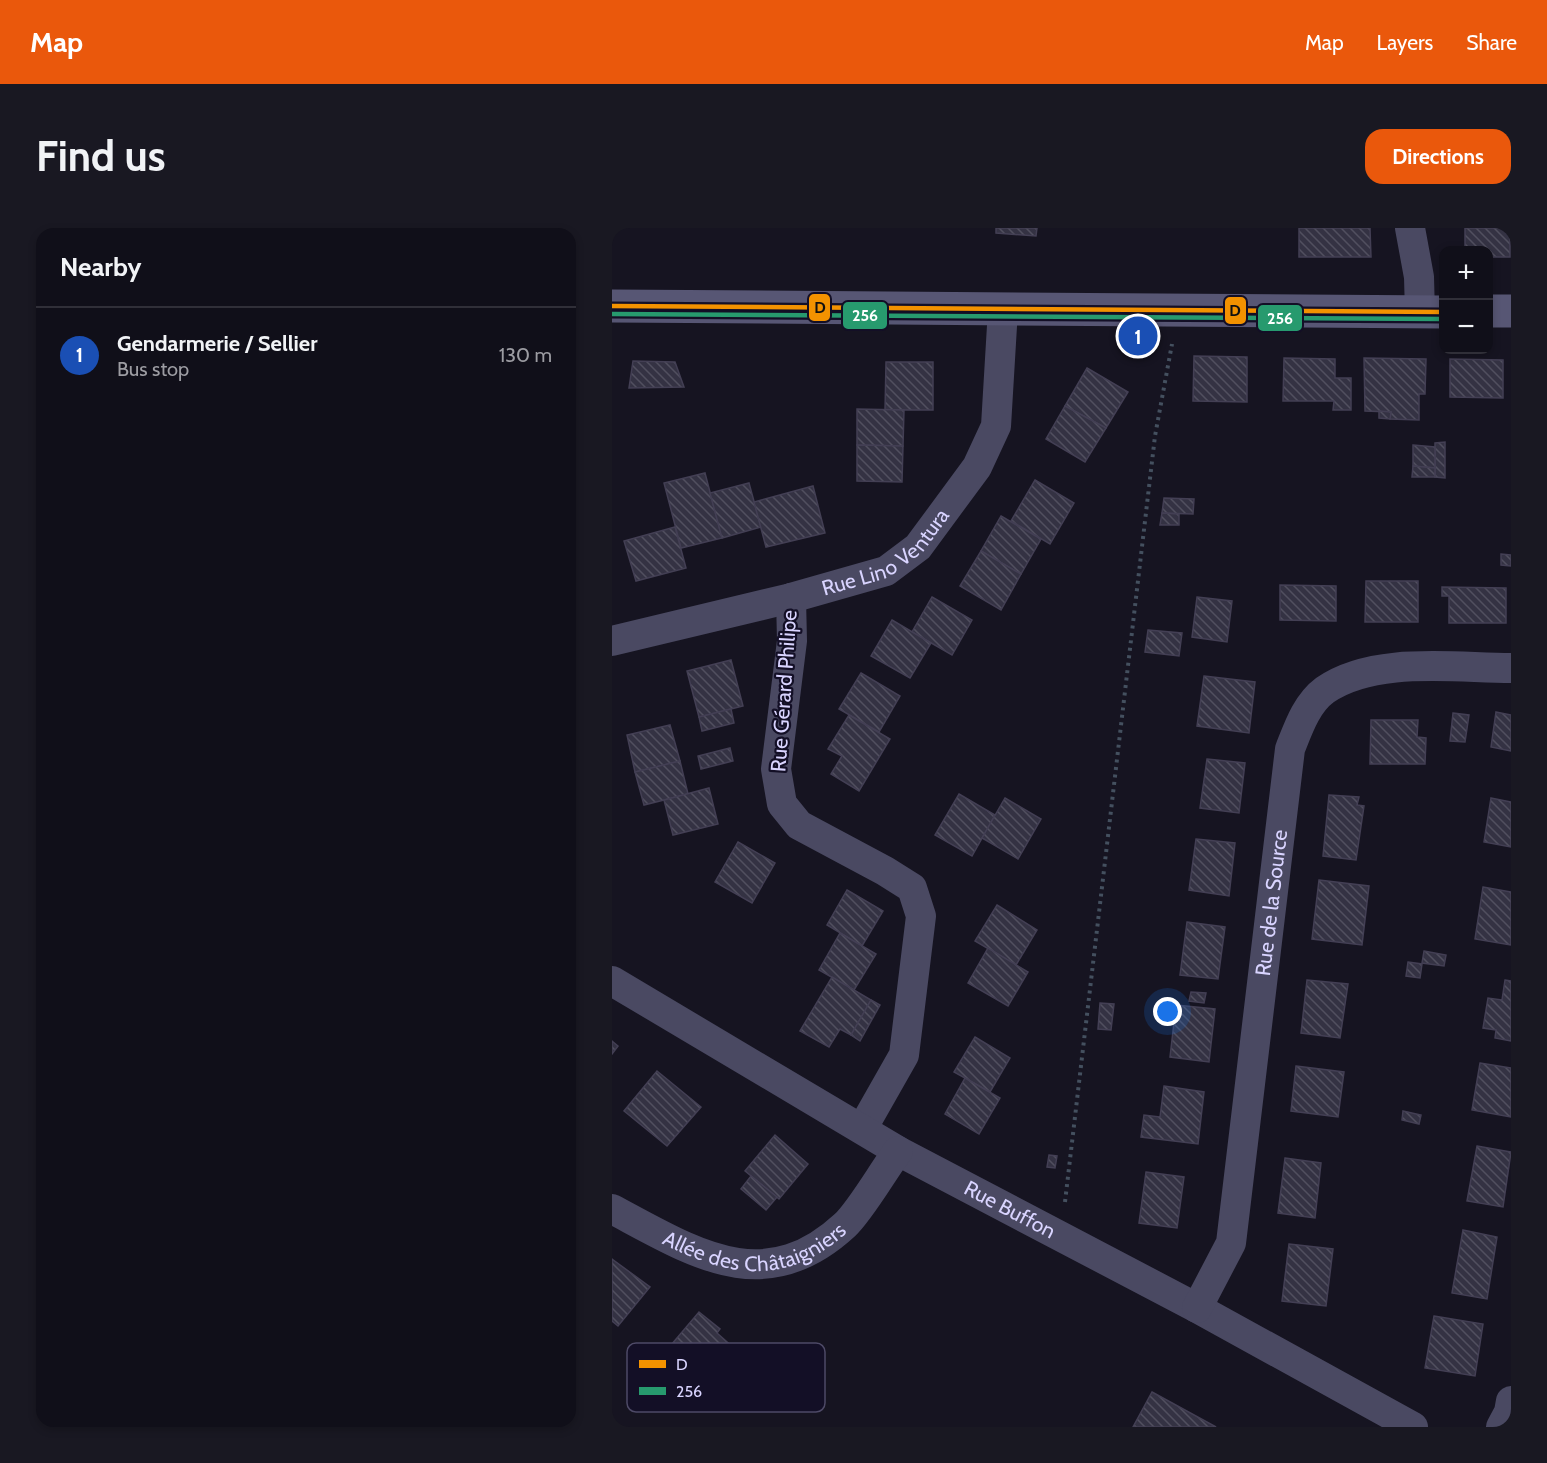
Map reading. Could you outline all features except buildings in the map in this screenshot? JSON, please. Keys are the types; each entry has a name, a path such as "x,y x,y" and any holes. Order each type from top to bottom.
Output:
{"main road":[{"path":"612,306 1432,312"},
{"path":"1493,311 1511,311"}],"street":[{"path":"1410,228 1419,277 1432,312"},
{"name":"Rue Lino Ventura","path":"612,641 791,598 886,571 918,547 978,467 996,426 1003,309"},
{"name":"Rue Gérard Philipe","path":"791,598 792,641 776,769 782,804 799,825 912,888 921,916 904,1055 862,1130"},
{"name":"Rue de la Source","path":"1197,1308 1231,1243 1290,749 1304,713 1323,691 1354,675 1387,668 1511,668"},
{"name":"Rue Buffon","path":"612,981 898,1151 1197,1308 1413,1427"},
{"name":"Allée des Châtaigniers","path":"612,1209 688,1250 741,1265 782,1263 813,1250 847,1224 898,1151"},
{"path":"1501,1427 1509,1412 1511,1401"}],"path":[{"path":"1060,1236 1155,436 1178,310"}],"transit line":[{"name":"D","path":"612,306 1439,312"},
{"name":"256","path":"612,314 1439,319"}],"place":[{"name":"Gendarmerie / Sellier","path":"1138,336"}]}
